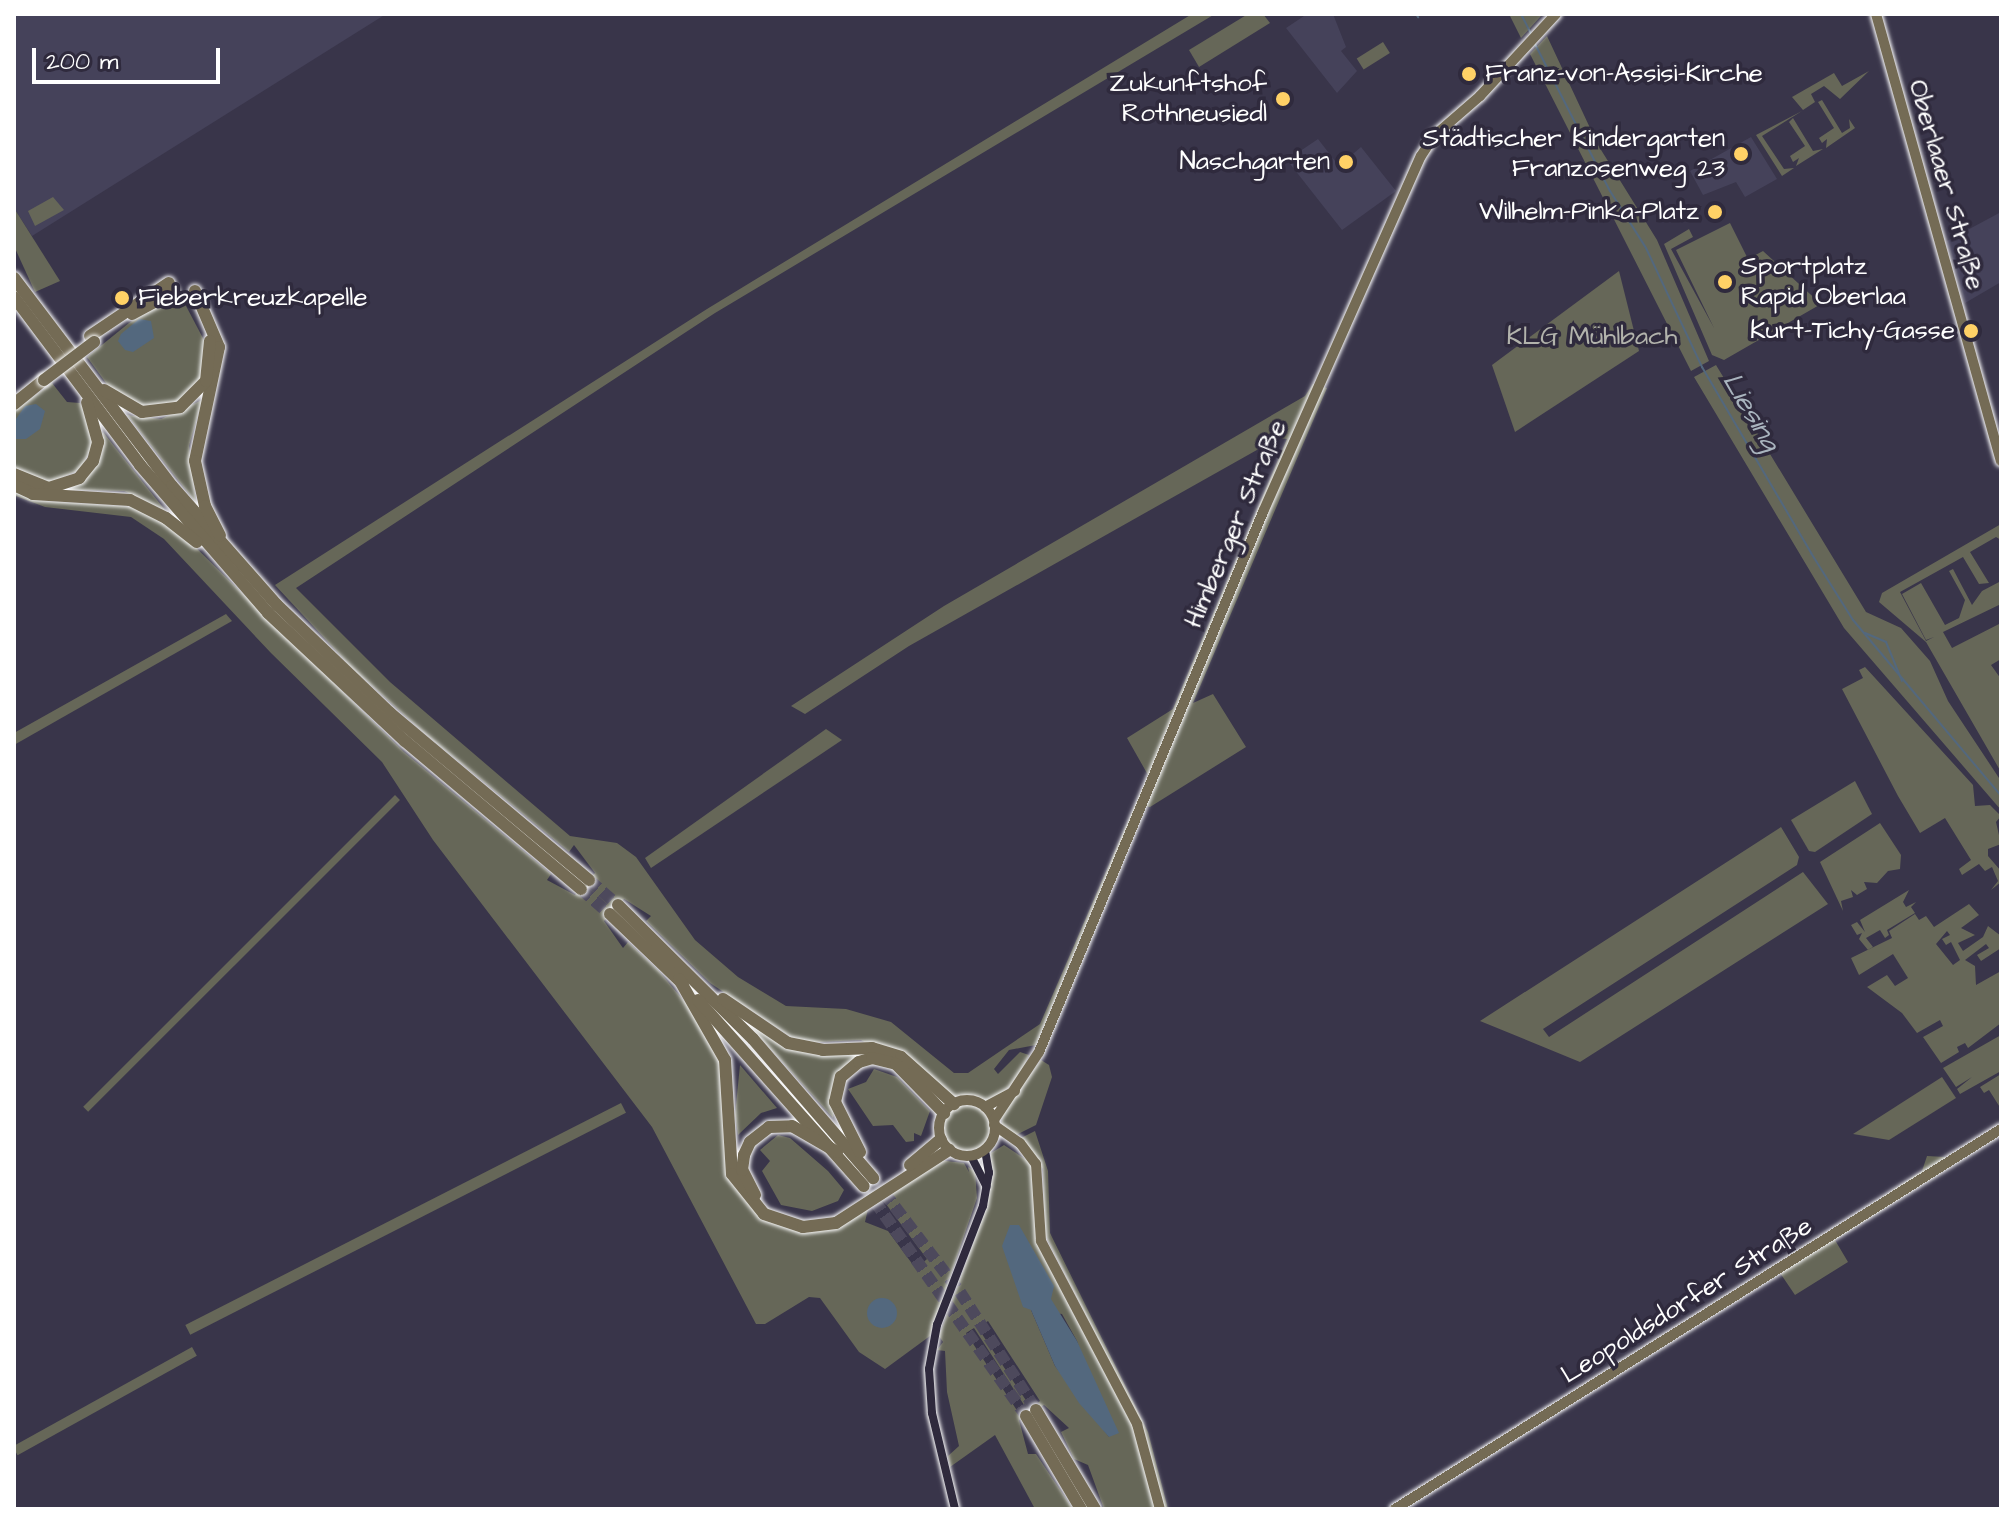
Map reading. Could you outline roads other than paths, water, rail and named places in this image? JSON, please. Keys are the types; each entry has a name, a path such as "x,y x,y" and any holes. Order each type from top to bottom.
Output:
{"highway":[{"path":"14,278 89,378 241,568 390,713 585,884 328,672 219,559 14,297"},
{"path":"14,393 171,287"},
{"path":"89,378 142,412 169,411 189,401 206,381 211,348 191,293 220,355 197,434 196,476 205,506 241,568"},
{"path":"14,474 36,486 62,487 79,478 93,461 97,428 70,371"},
{"path":"14,404 42,376"},
{"path":"14,485 43,495 130,500 166,518 219,559"},
{"path":"614,910 764,1051 868,1178"},
{"path":"681,974 788,1043 888,1051 954,1104"},
{"path":"681,974 725,1060 732,1174 764,1214 803,1227 836,1223 945,1144"},
{"path":"681,974 837,1152 868,1178"},
{"path":"868,1178 835,1102 849,1068 872,1058 896,1064 944,1113"},
{"path":"837,1152 792,1126 769,1127 750,1142 742,1170 746,1184 769,1208 785,1216 819,1219 847,1208 945,1144"},
{"path":"1081,1509 1031,1413 1095,1509"}],"main road":[{"name":"Himberger Straße","path":"994,1122 1039,1052 1263,512 1421,156 1434,136 1556,14"},
{"name":"Oberlaaer Straße","path":"1876,14 2001,461"},
{"path":"985,1107 1016,1090"},
{"path":"1024,1148 988,1146 971,1156 945,1144 944,1113 954,1104 970,1101 985,1107 994,1122 1024,1148 1040,1173 1041,1241 1137,1424 1160,1509"},
{"path":"988,1146 994,1122"},
{"name":"Leopoldsdorfer Straße","path":"1395,1509 2001,1129"}],"street":[{"path":"955,1509 932,1413 929,1360 986,1187 988,1146"},
{"path":"971,1156 986,1187"}],"water":[{"path":"139,319 151,321 154,338 133,352 125,350 118,341 121,334"},
{"path":"36,404 45,411 40,429 26,439 16,439 14,422 25,406"},
{"path":"1010,1225 1019,1225 1054,1286 1051,1299 1077,1341 1119,1433 1109,1437 1079,1403 1055,1366 1031,1310 1023,1307 1002,1246"},
{"path":"882,1298 893,1302 897,1313 893,1324 882,1328 871,1324 867,1313 871,1302"}],"waterway":[{"name":"Liesing","path":"1521,14 1531,34"},
{"name":"Liesing","path":"1535,44 1610,191 1646,248 1702,367 1811,553 1853,620 2001,796"},
{"path":"1865,633 1886,642 1902,681"}],"tunnel":[{"path":"589,880 618,905"},
{"path":"581,889 610,914"},
{"path":"873,1178 960,1292 1036,1410"},
{"path":"864,1186 1026,1416"}],"place":[{"name":"Franz-von-Assisi-Kirche","path":"1469,74"},
{"name":"Zukunftshof Rothneusiedl","path":"1283,99"},
{"name":"Städtischer Kindergarten Franzosenweg 23","path":"1741,154"},
{"name":"Naschgarten","path":"1346,162"},
{"name":"Wilhelm-Pinka-Platz","path":"1715,212"},
{"name":"Sportplatz Rapid Oberlaa","path":"1725,282"},
{"name":"Fieberkreuzkapelle","path":"122,298"},
{"name":"Kurt-Tichy-Gasse","path":"1971,331"}],"park label":[{"name":"KLG Mühlbach","path":"1592,337"}]}
